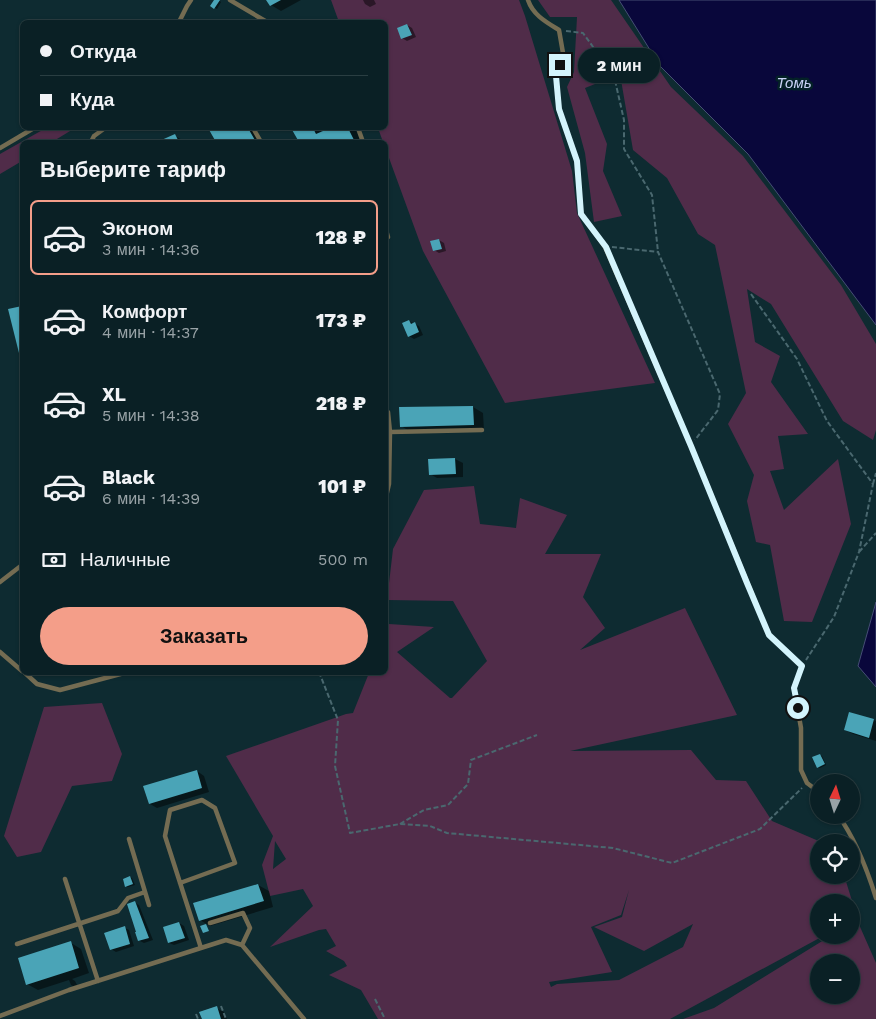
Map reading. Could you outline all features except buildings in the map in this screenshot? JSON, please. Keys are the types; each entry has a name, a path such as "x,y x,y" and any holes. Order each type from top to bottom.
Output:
{"lane":[{"path":"187,0 187,6"},
{"path":"180,20 191,0"},
{"path":"230,0 265,20"},
{"path":"528,0 531,8 543,20 559,30 563,54 556,76 559,109 577,161 581,214 606,247 769,635 802,666 794,688 801,728 801,770 807,784 810,786"},
{"path":"0,148 31,130"},
{"path":"92,140 102,130"},
{"path":"388,412 390,432 388,488"},
{"path":"390,432 482,430"},
{"path":"0,582 20,567"},
{"path":"0,652 20,669"},
{"path":"26,675 37,684 60,690 117,675"},
{"path":"180,882 235,863 215,808 202,800 170,810 165,836 201,948"},
{"path":"844,824 864,864 876,898"},
{"path":"129,839 149,905"},
{"path":"65,879 98,981"},
{"path":"17,944 118,911 128,898 145,892"},
{"path":"210,923 243,913 250,928 242,945"},
{"path":"0,1016 69,990 226,940 242,945 304,1019"}],"path":[{"path":"559,30 583,33 614,76 624,120 624,149 652,195 658,252 720,394 718,410 691,446"},
{"path":"606,247 658,252"},
{"path":"751,294 797,359 827,421 873,484"},
{"path":"802,666 834,617 859,552 876,473"},
{"path":"859,552 876,533"},
{"path":"320,675 338,720 335,766 350,833 400,824 430,826 447,833 613,848 672,863 760,828 807,784"},
{"path":"400,824 424,810 448,805 468,784 471,760 537,735"},
{"path":"375,999 386,1019"},
{"path":"221,1006 226,1019"},
{"path":"196,1014 198,1019"}],"shaded area":[{"path":"331,0 519,0 572,171 577,213 655,383 505,403 423,251 388,155 388,140 382,140 379,130 388,130 388,20 338,20"},
{"path":"538,0 611,0 671,87 743,156 841,285 876,344 876,430 873,440 843,421 771,304 747,289 755,342 780,356 771,382 808,434 778,436 784,469 770,471 784,510 838,459 851,524 812,622 784,621 770,545 756,542 747,501 754,475 728,424 746,393 715,245 698,234 667,178 633,150 620,74 585,88 607,144 603,171 622,216 594,222 585,153 567,87 574,72 577,17 550,17"},
{"path":"42,130 72,130 55,140 25,140"},
{"path":"20,143 20,162 0,174 0,154"},
{"path":"474,486 480,524 516,528 520,498 567,515 545,554 601,554 583,597 605,628 580,650 685,608 737,715 570,751 691,750 716,780 746,781 772,821 810,837 810,884 847,884 850,894 810,894 810,943 670,1019 378,1019 361,990 329,975 347,966 344,961 326,951 336,946 326,929 270,947 313,906 303,889 270,896 262,865 273,836 226,756 353,713 368,675 388,675 389,624 434,627 397,652 450,698 487,661 453,601 388,600 393,549 424,490","holes":["275,841 286,859 273,869","629,890 622,917 594,927 644,951 693,924 683,947 619,980 557,984 551,987 549,982 612,972 591,927 621,915"]},
{"path":"102,703 122,754 112,781 72,786 41,852 17,857 4,836 44,707"},
{"path":"860,927 876,963 876,1019 683,1019 714,1008 817,944 860,944"}],"water":[{"name":"Томь","path":"619,0 876,0 876,325 748,154 660,66"},
{"path":"876,602 876,687 858,666"}],"route":[{"path":"560,65 556,76 559,109 577,161 581,214 606,247 769,635 802,666 794,688 798,708"}]}
